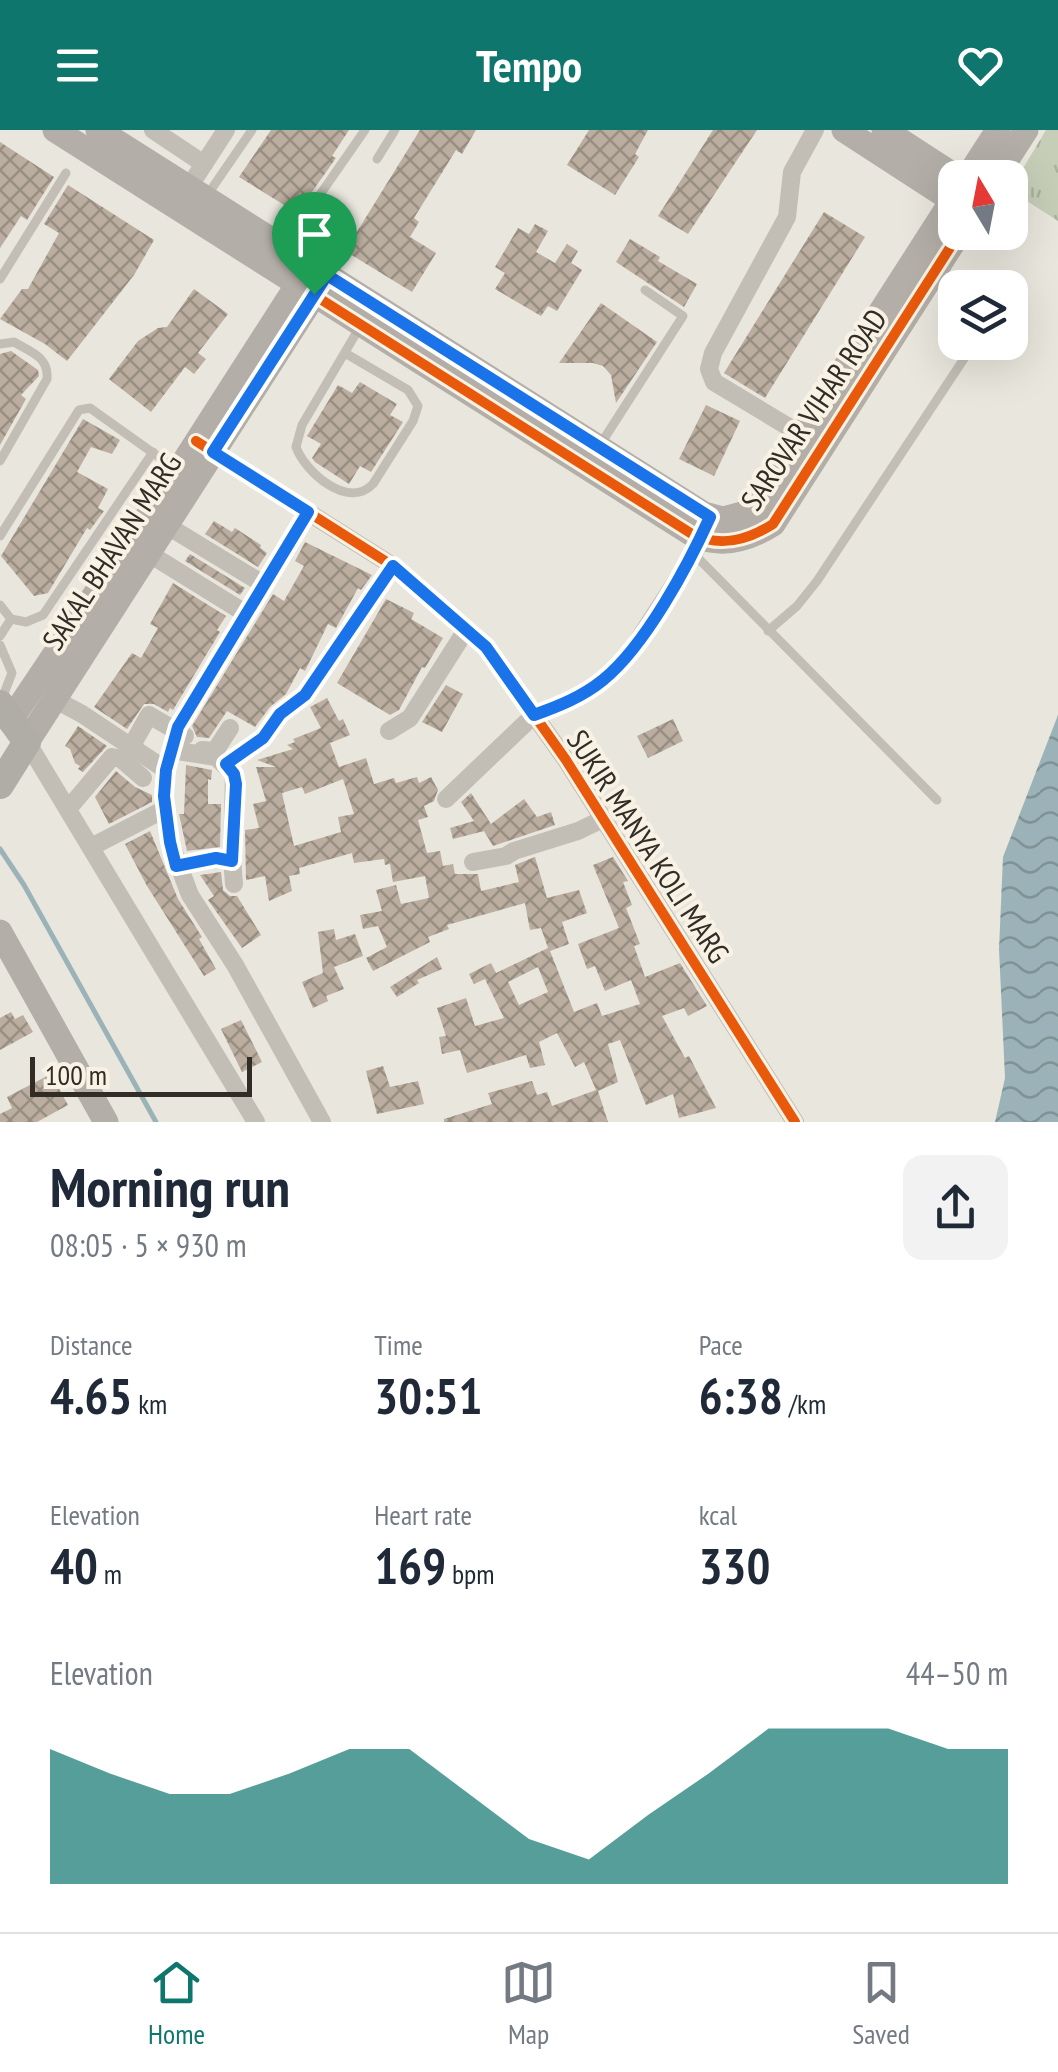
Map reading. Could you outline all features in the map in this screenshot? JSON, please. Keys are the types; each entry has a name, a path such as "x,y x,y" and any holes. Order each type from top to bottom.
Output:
{"street":[{"path":"54,130 313,280"},
{"path":"153,130 204,164"},
{"path":"197,192 204,164 226,130"},
{"path":"802,435 714,382 709,370 713,353 787,217 792,172 815,130"},
{"path":"844,130 938,184"},
{"path":"884,130 938,179"},
{"path":"979,160 998,130"},
{"path":"1007,160 1026,130"},
{"path":"113,134 284,248 362,324 701,536 628,656 575,699 534,715 446,799"},
{"name":"SAROVAR VIHAR ROAD","path":"701,536 723,519 753,511 938,221"},
{"name":"SAROVAR VIHAR ROAD","path":"313,280 599,447 701,536 724,542 752,537 773,524 948,250"},
{"name":"SAKAL BHAVAN MARG","path":"6,738 54,700 166,525 205,447 313,280"},
{"name":"SAKAL BHAVAN MARG","path":"6,738 178,471 205,447"},
{"name":"SUKIR MANYA KOLI MARG","path":"205,447 393,566 486,647 603,819 795,1122"},
{"path":"308,512 196,694 174,741 158,808 176,866 190,895 322,1122"},
{"path":"166,525 263,584"},
{"path":"150,550 247,611"},
{"path":"226,764 263,738 280,714 305,695 393,566"},
{"path":"389,731 410,718 466,630"},
{"path":"54,700 166,770"},
{"path":"68,809 112,757 141,776 137,751 150,715 174,741 216,757 234,774 234,884"},
{"path":"174,741 185,736 189,746 212,752 220,747 230,728"},
{"path":"6,738 68,809 256,1122"},
{"path":"90,847 158,808"},
{"path":"474,862 506,856 603,819"},
{"path":"176,866 216,858 232,861"},
{"path":"0,932 106,1122"}],"lane":[{"path":"197,192 252,130"},
{"path":"284,248 365,130"},
{"path":"377,159 395,130"},
{"path":"0,279 66,172"},
{"path":"599,447 682,316 645,290"},
{"path":"345,353 408,390 418,406 418,414 373,484 367,490 341,492 306,467 296,447 302,426 362,324"},
{"path":"0,344 14,342 41,358 48,370 47,379 0,460"},
{"path":"768,631 817,582 963,360"},
{"path":"408,390 425,364"},
{"path":"0,536 79,410 90,408 178,471"},
{"path":"0,606 11,619 26,622 43,616 154,452"},
{"path":"701,536 768,631 937,800"},
{"path":"0,636 11,619"},
{"path":"0,645 12,673 6,738"}],"green space":[{"path":"1046,130 1058,130 1058,221 1028,202 1028,160"}],"water":[{"path":"1058,715 1058,1122 995,1122 1005,1078 999,949 1003,857"}],"building":[{"path":"271,130 349,130 332,156 336,158 297,213 239,177"},
{"path":"420,130 476,130 462,154 456,150 414,218 419,222 410,237 436,253 412,292 345,251"},
{"path":"589,130 648,130 635,154 639,157 615,195 567,165"},
{"path":"713,130 757,130 688,234 658,216"},
{"path":"0,142 54,177 27,220 21,216 0,248"},
{"path":"68,185 154,240 134,275 67,361 0,319 22,289 28,289 59,233 44,224"},
{"path":"824,212 865,237 765,398 724,373"},
{"path":"535,224 548,231 536,252 555,263 567,244 578,251 571,263 582,270 557,311 548,306 541,316 495,289 505,273 495,267 518,228 529,234"},
{"path":"630,239 697,284 684,307 616,262"},
{"path":"194,289 228,314 198,353 206,359 194,374 185,367 151,412 109,379 138,341 158,328 167,327"},
{"path":"601,303 657,342 616,403 611,375 603,366 559,363"},
{"path":"11,351 38,370 39,376 21,395 26,399 0,445 0,354"},
{"path":"360,382 397,404 390,415 403,422 371,472 360,466 349,484 315,462 312,458 321,444 307,436 338,385 352,393"},
{"path":"706,405 740,421 714,476 679,459"},
{"path":"83,419 120,440 112,454 91,447 77,472 108,489 98,508 104,511 90,530 87,528 48,593 34,596 1,556"},
{"path":"214,521 232,532 235,528 261,545 267,553 258,567 205,534"},
{"path":"305,542 372,575 361,590 358,588 336,628 328,624 305,671 300,668 286,694 255,727 227,711 209,738 197,737 192,726 273,594 284,601 304,566 295,561"},
{"path":"190,554 245,588 240,595 185,561"},
{"path":"173,583 226,616 173,710 144,704 127,729 94,707 132,653 141,658 158,628 150,624"},
{"path":"386,599 414,613 411,619 443,638 399,710 390,715 337,683"},
{"path":"446,685 463,694 442,732 422,722"},
{"path":"327,698 339,721 343,719 350,735 330,743 339,767 366,758 374,784 417,777 419,783 431,777 438,790 434,801 424,806 428,817 418,820 427,853 440,851 443,866 453,864 455,874 478,874 481,891 519,882 515,865 535,857 547,898 579,890 587,913 562,922 569,944 550,951 574,1012 597,1003 602,1016 640,1004 631,980 605,991 595,966 587,969 578,944 619,928 593,865 613,857 628,881 623,882 632,905 626,908 640,944 634,946 645,977 680,963 707,1006 688,1016 684,1008 662,1016 685,1058 689,1056 716,1108 679,1118 673,1094 646,1105 620,1040 608,1044 618,1082 598,1091 608,1122 444,1122 492,1104 488,1093 532,1081 537,1095 547,1092 552,1106 596,1090 584,1062 575,1067 557,1033 539,1042 545,1065 530,1068 526,1055 467,1073 460,1050 442,1054 439,1037 446,1036 437,1008 466,998 475,1026 504,1018 485,979 474,984 469,974 491,963 496,973 548,948 541,928 530,930 525,903 447,925 449,929 428,937 430,942 373,971 366,958 387,947 378,926 363,929 360,915 382,911 376,890 396,885 401,904 429,898 425,876 393,882 390,864 385,865 384,859 354,863 352,853 299,868 300,874 289,876 292,891 269,901 265,876 246,880 245,830 259,828 253,804 266,801 256,767 276,767 257,760 293,749 287,745 295,742 293,739 321,728 310,707","holes":["343,779 354,814 338,817 341,832 294,846 282,793 302,787 305,794","538,967 548,992 519,1005 508,982"]},
{"path":"673,719 683,741 648,758 637,736"},
{"path":"78,726 107,746 83,772 65,746"},
{"path":"186,765 212,770 208,804 221,804 220,847 187,851 179,814 184,814"},
{"path":"116,771 152,795 152,802 109,824 95,797"},
{"path":"471,793 491,824 524,799 537,817 551,812 555,825 493,846 484,831 453,839 450,828 474,821 461,802"},
{"path":"150,831 178,899 216,969 204,976 125,844"},
{"path":"221,872 223,890 237,896 261,935 242,948 208,900 214,896 200,875"},
{"path":"334,929 336,940 355,934 363,956 334,967 344,989 326,996 328,1001 313,1008 302,982 323,973 318,932"},
{"path":"437,957 442,969 417,980 419,983 397,997 390,987"},
{"path":"11,1012 15,1019 23,1015 33,1032 0,1050 0,1018"},
{"path":"241,1020 262,1062 242,1072 221,1029"},
{"path":"383,1066 390,1087 418,1081 424,1104 377,1114 366,1071"},
{"path":"51,1074 68,1105 37,1122 0,1122 0,1114 12,1108 7,1097"}],"waterway":[{"path":"0,849 156,1122"}],"cycle path":[{"path":"314,295 692,534 724,541 754,534 773,524 948,250"},
{"path":"196,441 393,566 486,647 566,760 795,1122"}],"route":[{"path":"327,275 710,517 694,554 628,656 575,699 534,715 486,647 393,566 305,695 280,714 263,738 226,764 236,784 232,861 216,858 176,866 164,796 166,770 178,727 308,512 213,452 314,294 327,275"}]}
